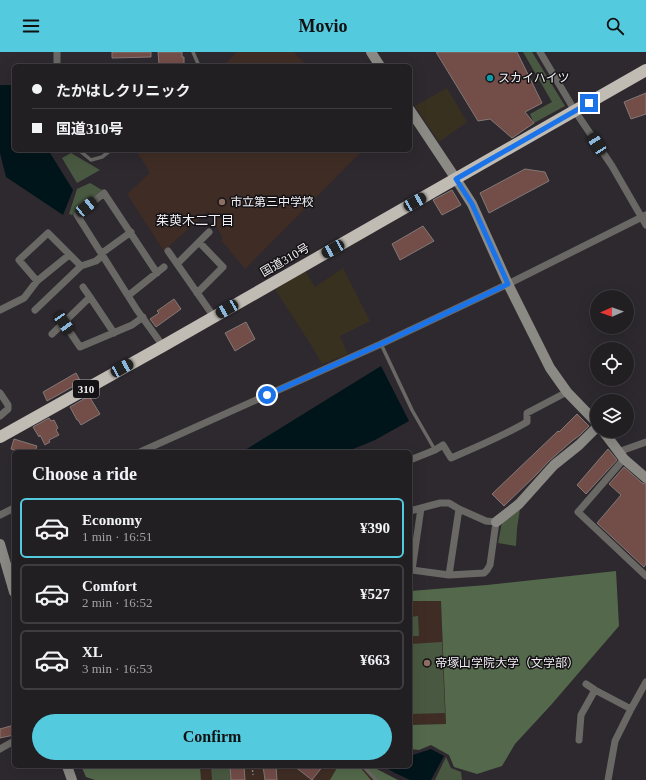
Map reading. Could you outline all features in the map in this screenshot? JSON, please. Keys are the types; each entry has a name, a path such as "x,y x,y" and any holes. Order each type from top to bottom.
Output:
{"highway":[{"name":"国道310号","path":"0,437 163,346 646,70"}],"street":[{"path":"57,52 57,64"},
{"path":"371,52 379,64"},
{"path":"540,52 575,111 644,216 646,226"},
{"path":"412,113 472,204 508,284 550,368 567,392 590,416"},
{"path":"157,273 104,193 77,215 143,318 163,346"},
{"path":"147,450 381,344 508,284 644,216"},
{"path":"35,310 81,266 96,261 131,232"},
{"path":"177,264 209,232"},
{"path":"37,281 18,260 48,233 81,266"},
{"path":"197,293 223,267 199,242"},
{"path":"168,252 214,317"},
{"path":"0,310 24,298 37,281 69,255"},
{"path":"128,295 164,267"},
{"path":"83,287 114,333"},
{"path":"52,334 90,297"},
{"path":"80,347 132,325 143,318"},
{"path":"64,323 85,354"},
{"path":"412,459 443,446 451,458 471,450 527,422 527,413 567,392"},
{"path":"0,393 8,405 8,409 0,416"},
{"path":"412,570 449,575 484,573 490,565 496,522 518,504 554,465 590,434"},
{"path":"608,438 621,455 646,478"},
{"path":"646,442 621,455 578,512 646,576"},
{"path":"412,510 440,503 449,503 486,521 496,522"},
{"path":"412,564 421,508"},
{"path":"0,515 12,509"},
{"path":"449,575 460,509"},
{"path":"0,544 2,562 12,587"},
{"path":"608,780 615,741 646,682"},
{"path":"586,684 631,709"},
{"path":"579,740 581,715 595,690"},
{"path":"0,749 12,742"},
{"path":"68,768 72,780"}],"lane":[{"path":"193,52 197,64"},
{"path":"81,152 91,160 102,157 109,152"},
{"path":"381,344 412,410 435,450"},
{"path":"365,768 376,780"}],"path":[{"path":"252,768 253,775"}],"shaded area":[{"path":"237,52 294,52 305,64 225,64"},
{"path":"0,85 12,85 12,152 51,152 50,153 73,190 63,215 6,177 0,153"},
{"path":"447,88 467,122 439,142 415,106"},
{"name":"市立第三中学校","path":"137,152 361,152 245,269 221,240 223,238 208,211 164,251 127,194 150,173"},
{"path":"343,268 370,321 340,336 348,354 322,364 275,289 305,271 315,287"},
{"path":"381,366 409,421 375,440 351,450 245,450"},
{"name":"帝塚山学院大学（文学部）","path":"441,600 446,724 412,725 412,601"},
{"path":"431,749 444,756 431,780 410,780 386,768 412,768 413,755"},
{"path":"200,768 365,768 376,780 201,780"}],"green space":[{"path":"523,52 532,52 565,106 534,123 530,114 552,102"},
{"path":"71,153 100,170 77,183 62,158"},
{"path":"90,183 102,190 72,215 69,214 77,189"},
{"path":"520,509 516,546 498,543 502,522"},
{"path":"616,571 619,626 551,705 515,744 502,766 477,774 454,767 449,755 431,745 419,750 412,749 412,725 446,724 441,601 412,601 412,591 487,585"},
{"path":"418,616 419,636 412,636 412,617"},
{"path":"442,642 445,713 412,714 412,644"},
{"path":"446,757 451,768 461,772 462,780 435,780"},
{"path":"82,768 200,768 201,780 95,780 86,777"},
{"path":"211,768 230,768 231,780 212,780"},
{"path":"337,768 361,768 371,780 330,780"},
{"path":"365,768 375,768 398,780 376,780"}],"building":[{"path":"112,52 151,52 151,57 112,58"},
{"path":"158,52 182,52 182,57 184,57 184,64 159,64"},
{"name":"スカイハイツ","path":"436,52 517,52 542,103 525,112 534,123 512,138 490,119 478,121"},
{"path":"646,93 646,114 631,119 624,102"},
{"path":"525,169 545,172 549,181 489,213 480,193"},
{"path":"452,190 461,205 442,215 433,200"},
{"path":"423,226 434,241 400,260 392,244"},
{"path":"174,299 181,309 156,327 150,319 159,313 157,311"},
{"path":"246,322 255,339 235,351 225,333"},
{"path":"76,373 81,382 47,401 43,392"},
{"path":"89,396 100,414 81,425 70,407"},
{"path":"577,414 589,426 549,461 504,506 492,494"},
{"path":"49,418 51,421 54,420 58,428 56,430 59,435 49,440 50,442 45,445 40,435 39,437 33,427"},
{"path":"14,439 37,446 36,450 11,449"},
{"path":"608,449 617,460 586,494 577,485"},
{"path":"624,467 642,483 646,484 646,564 644,567 597,523 621,495 609,484"},
{"path":"12,726 12,735 0,738 0,729"},
{"path":"230,768 244,768 245,780 231,780"},
{"path":"263,768 276,768 277,780 265,780"},
{"path":"297,768 321,768 312,780"}],"place":[{"name":"スカイハイツ","path":"490,78"},
{"name":"市立第三中学校","path":"222,202"},
{"name":"帝塚山学院大学（文学部）","path":"427,663"}],"district":[{"name":"茱萸木二丁目","path":"195,220"}],"route":[{"path":"267,395 381,344 508,284 472,204 456,179 589,103"}]}
